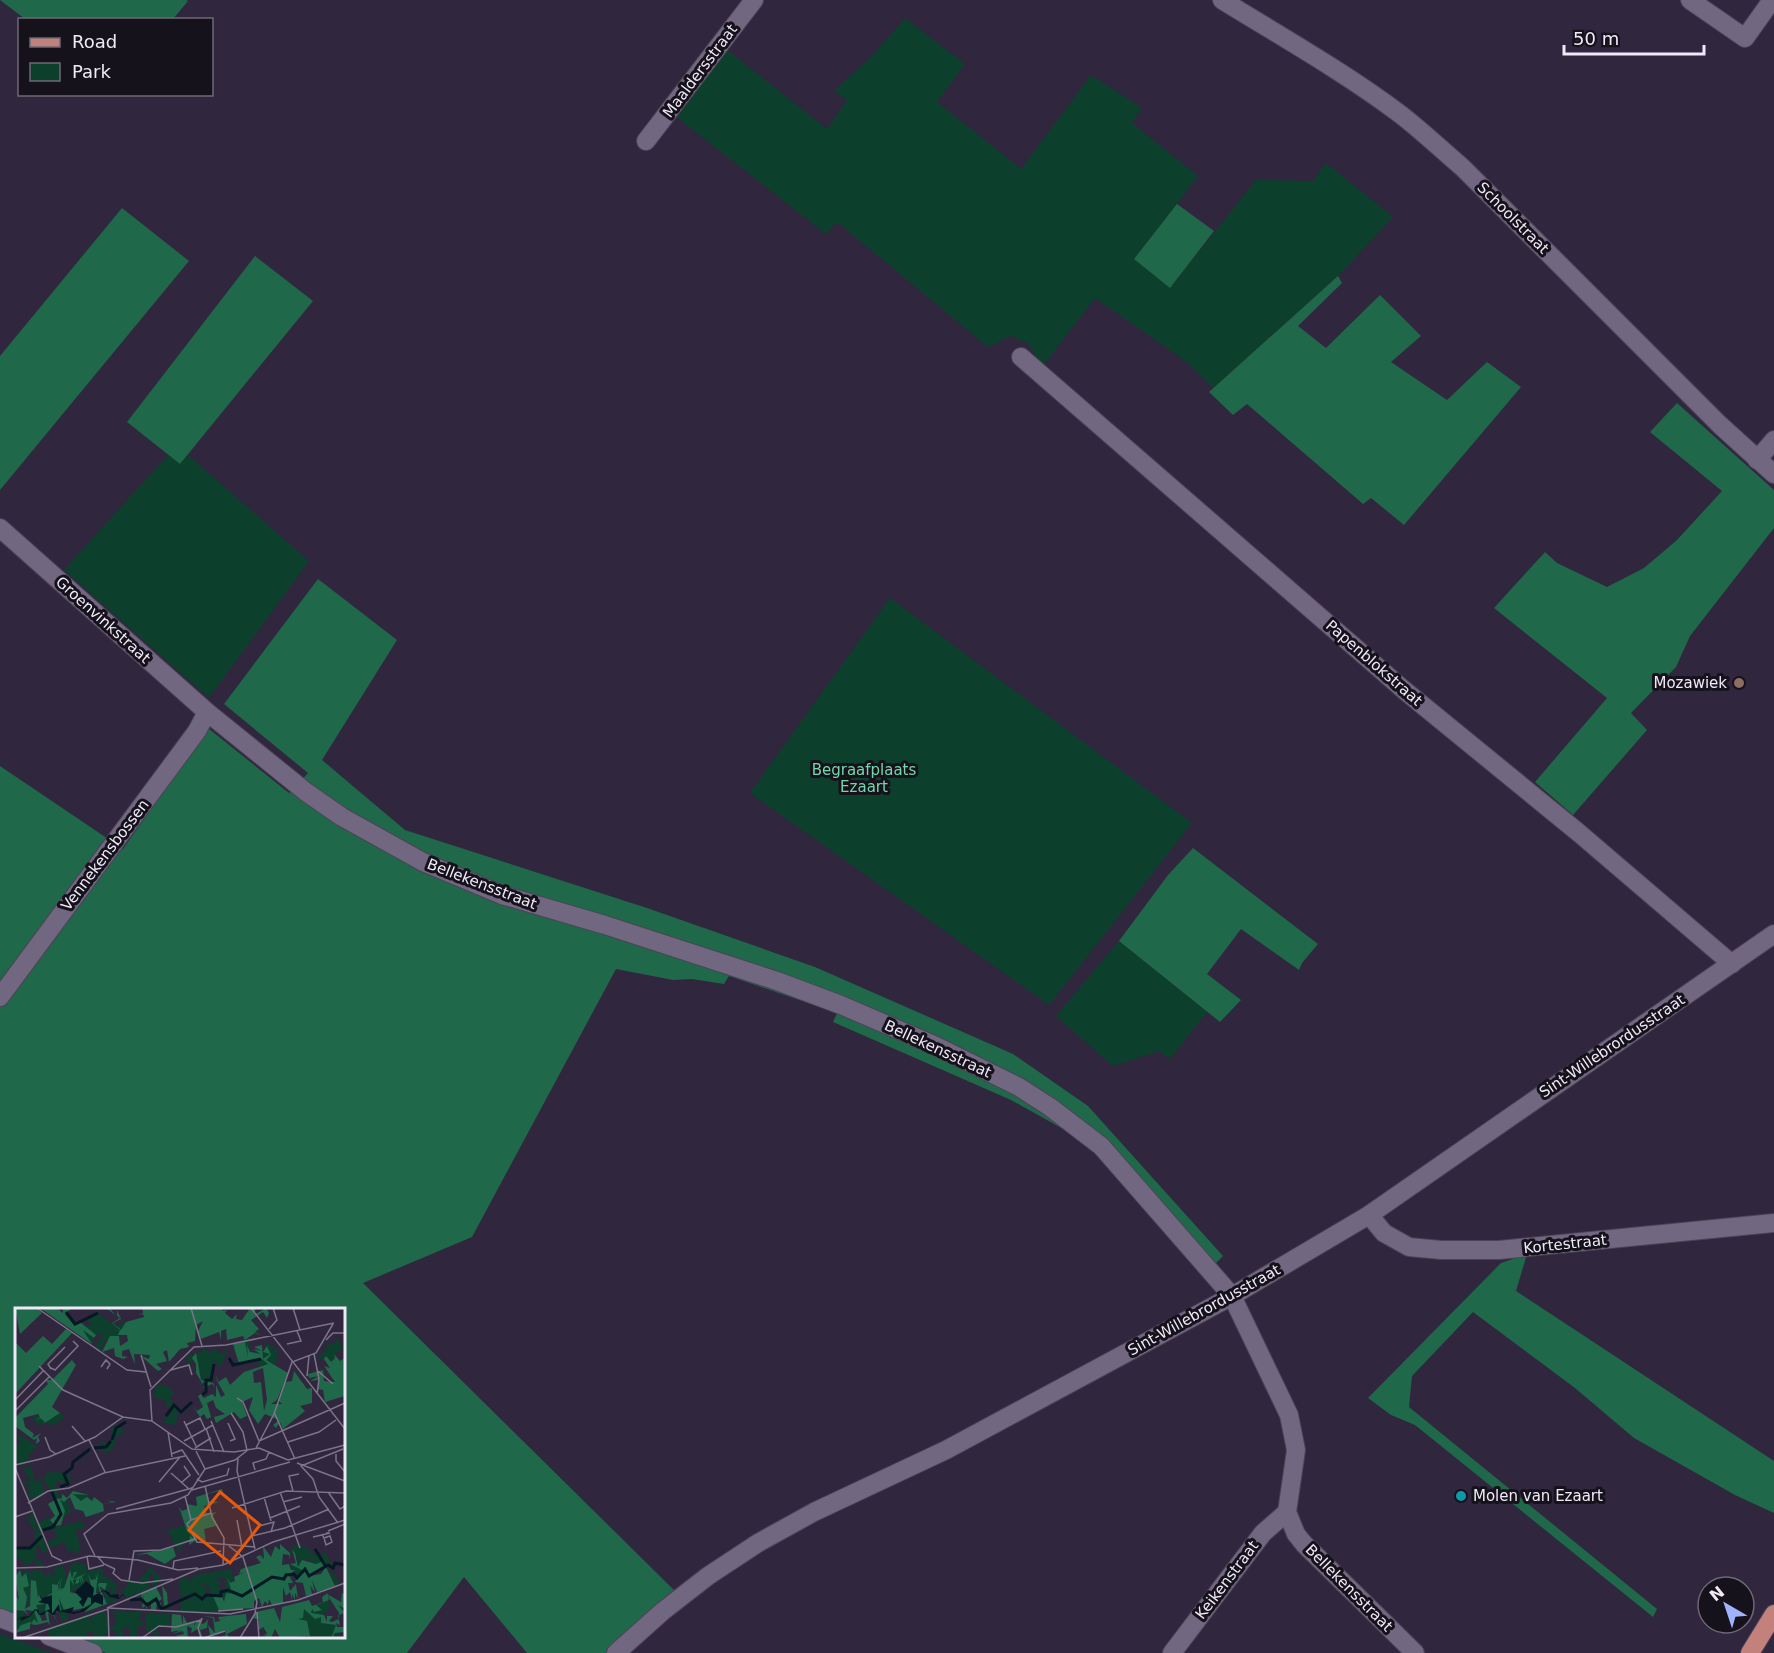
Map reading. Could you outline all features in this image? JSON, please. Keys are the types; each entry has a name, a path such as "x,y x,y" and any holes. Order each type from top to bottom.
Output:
{"main road":[{"path":"1750,1653 1774,1614"}],"street":[{"name":"Maaldersstraat","path":"646,141 754,0"},
{"name":"Schoolstraat","path":"1222,0 1402,115 1463,168 1720,425 1774,474"},
{"path":"1701,3 1745,38 1772,0"},
{"name":"Papenblokstraat","path":"1021,357 1404,690 1579,833 1732,964"},
{"path":"1757,460 1774,440"},
{"name":"Groenvinkstraat","path":"0,528 207,712"},
{"name":"Vennekensbossen","path":"0,997 197,731 207,712"},
{"name":"Bellekensstraat","path":"207,712 306,792 342,817 423,862 502,895 605,925 777,981 841,1005 1019,1087 1050,1107 1101,1146 1232,1296 1290,1415 1296,1450 1287,1512 1296,1534 1415,1653"},
{"name":"Sint-Willebrordusstraat","path":"616,1653 663,1611 699,1583 758,1543 814,1512 946,1450 1232,1296 1369,1215 1774,934"},
{"name":"Kortestraat","path":"1369,1215 1384,1233 1409,1247 1441,1250 1499,1250 1774,1223"},
{"name":"Keikenstraat","path":"1172,1653 1263,1533 1287,1512"},
{"path":"0,1618 15,1624"},
{"path":"55,1638 93,1653"}],"green space":[{"path":"0,0 188,1 174,18 24,18"},
{"path":"905,18 965,64 937,102 1021,169 1091,75 1142,108 1132,123 1198,176 1135,259 1170,288 1256,180 1313,181 1326,163 1393,217 1338,276 1213,388 1184,360 1095,298 1042,367 1029,344 1011,336 988,347 837,222 826,234 675,116 726,49 827,129 847,100 834,91 872,56"},
{"path":"1177,204 1214,231 1170,288 1134,259"},
{"path":"122,208 189,261 0,490 0,356"},
{"path":"255,256 313,301 180,464 127,422"},
{"path":"1338,276 1342,283 1298,326 1326,348 1380,295 1421,336 1391,362 1447,400 1487,362 1521,387 1404,525 1371,498 1363,504 1247,404 1233,415 1209,392"},
{"path":"1677,403 1774,490 1774,528 1690,636 1676,667 1631,713 1647,730 1573,815 1535,782 1607,698 1494,608 1545,552 1557,563 1607,587 1644,568 1677,540 1722,491 1650,432"},
{"path":"168,455 180,464 188,455 309,561 209,698 64,570"},
{"path":"318,579 397,640 322,760 405,830 647,908 815,967 1013,1054 1088,1106 1223,1256 1215,1264 1074,1116 1063,1129 1011,1100 833,1022 837,1013 729,976 724,984 692,979 673,980 616,969 472,1237 363,1283 678,1594 607,1653 527,1653 464,1577 407,1653 106,1653 63,1638 345,1638 345,1308 15,1308 15,1621 0,1626 0,766 123,849 208,728 289,793 308,773 224,704"},
{"name":"Begraafplaats Ezaart","path":"890,598 1192,823 1049,1005 750,793"},
{"path":"1193,848 1318,944 1299,970 1241,929 1207,974 1241,1000 1220,1022 1119,941 1168,875"},
{"path":"1119,941 1207,1012 1170,1059 1159,1051 1113,1066 1056,1016"},
{"path":"1527,1254 1516,1291 1774,1461 1774,1513 1735,1495 1634,1438 1575,1388 1473,1312 1412,1376 1409,1407 1657,1609 1653,1617 1415,1425 1391,1415 1368,1398 1501,1263"},
{"path":"0,1634 51,1653 0,1653"}],"place":[{"name":"Mozawiek","path":"1739,683"},
{"name":"Molen van Ezaart","path":"1461,1496"}]}
